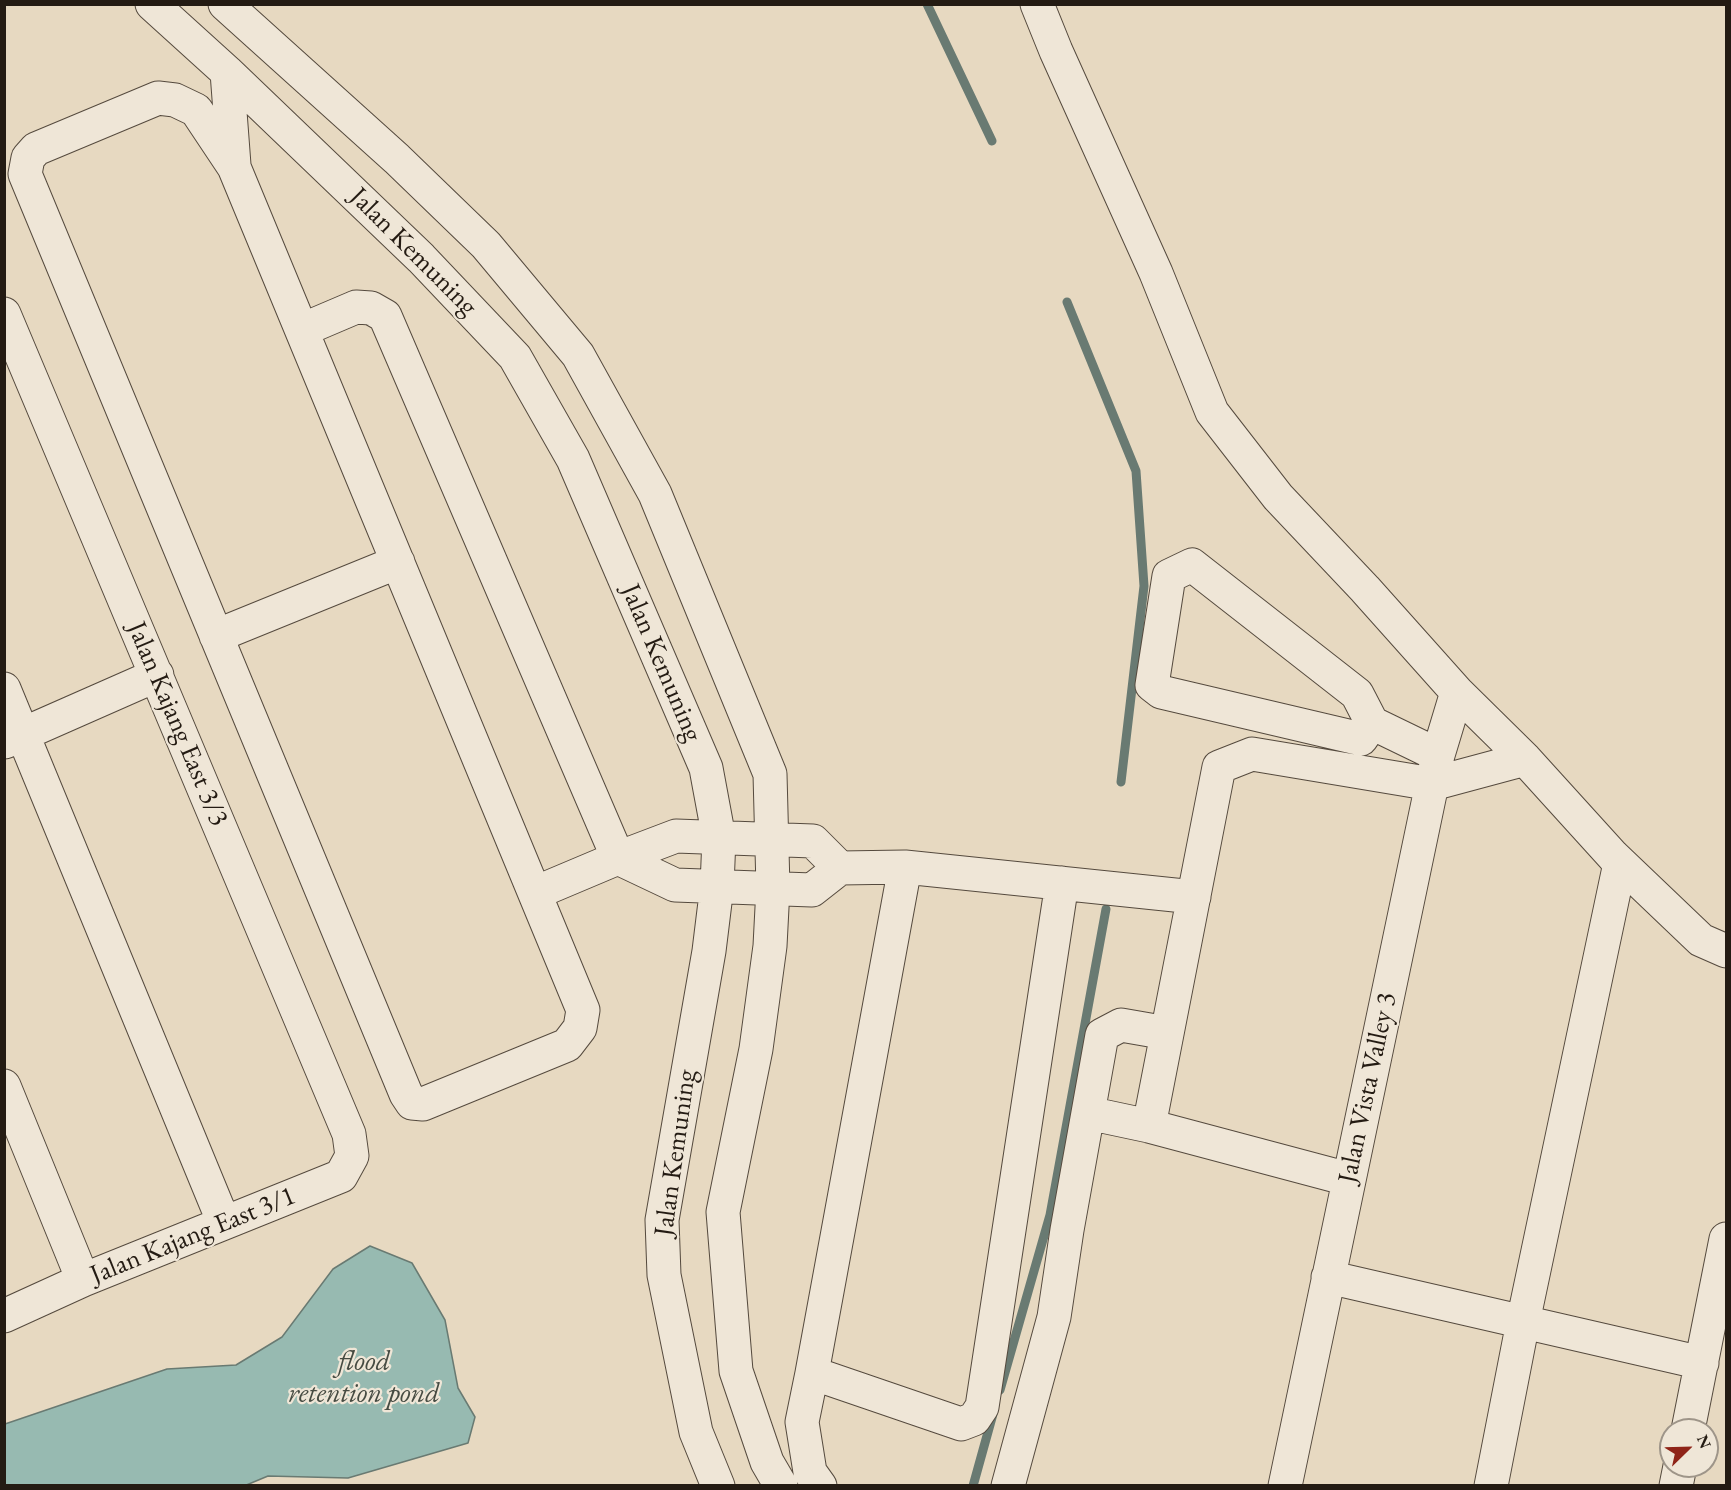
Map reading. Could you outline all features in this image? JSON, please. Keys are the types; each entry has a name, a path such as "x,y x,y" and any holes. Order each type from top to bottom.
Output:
{"street":[{"name":"Jalan Kemuning","path":"153,4 421,258 515,357 573,459 706,768 719,838 717,886 709,951 662,1220 664,1275 696,1432 718,1485"},
{"name":"Jalan Kemuning","path":"225,4 397,159 486,245 578,356 655,494 770,774 773,840 770,946 756,1049 723,1212 736,1371 767,1462 781,1485"},
{"path":"1037,4 1156,273 1212,412 1278,497 1458,692 1525,759 1620,862 1701,940 1726,951"},
{"path":"227,72 234,167"},
{"path":"158,98 176,100 196,110 234,167 302,330 583,1010 580,1028 567,1045 423,1104 412,1103 406,1094 25,174 28,158 36,149 158,98"},
{"path":"302,330 356,307 371,308 385,316 618,858 675,885 812,890"},
{"name":"Jalan Kajang East 3/3","path":"4,314 349,1134"},
{"path":"216,636 398,562"},
{"path":"1372,723 1361,739 1161,692 1152,685 1169,576 1192,565 1358,694 1372,723 1435,770"},
{"path":"14,738 157,675"},
{"path":"4,689 14,738 224,1223"},
{"name":"Jalan Vista Valley 3","path":"1285,1485 1435,770 1458,692"},
{"path":"1149,1126 1220,767 1252,754 1435,770 1525,759"},
{"path":"676,836 690,810 706,768"},
{"path":"770,774 786,805 813,841 840,868"},
{"path":"535,893 676,836 813,841"},
{"path":"1491,1485 1620,862"},
{"path":"770,946 788,917 812,890 840,868 905,867 1194,897"},
{"path":"820,1485 810,1472 802,1422 905,867"},
{"path":"812,1373 960,1424 974,1419 982,1407 1062,883"},
{"path":"675,885 709,951"},
{"path":"1008,1485 1054,1317 1102,1035 1121,1025 1167,1033"},
{"path":"4,1086 83,1280"},
{"path":"1088,1113 1149,1126 1348,1179"},
{"name":"Jalan Kajang East 3/1","path":"4,1316 83,1280 342,1176 352,1156 349,1134"},
{"path":"1691,1418 1726,1239"},
{"path":"1328,1277 1702,1363"}],"water":[{"name":"flood retention pond","path":"370,1246 412,1263 445,1320 458,1388 475,1417 468,1443 348,1478 268,1476 244,1486 5,1485 5,1424 167,1369 236,1365 282,1337 333,1269"}],"waterway":[{"path":"927,4 992,141"},
{"path":"1067,302 1136,471 1144,586 1121,782"},
{"path":"1000,1390 1050,1215 1106,909"},
{"path":"973,1486 993,1414"}]}
